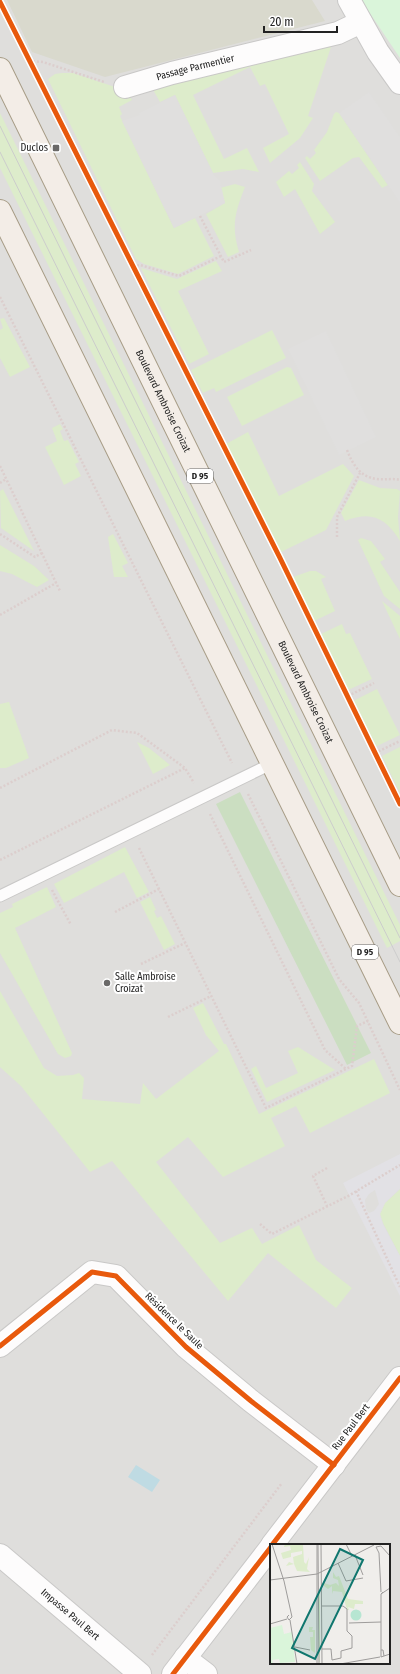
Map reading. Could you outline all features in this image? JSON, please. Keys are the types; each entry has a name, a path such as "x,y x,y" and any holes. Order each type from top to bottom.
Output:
{"main road":[{"name":"Boulevard Ambroise Croizat","path":"0,69 400,885"},
{"name":"D 95","path":"0,212 400,1023"}],"street":[{"path":"349,0 378,52 400,83"},
{"name":"Passage Parmentier","path":"125,87 172,73 338,32 362,22"},
{"name":"Résidence le Saule","path":"0,1346 92,1272 116,1276 186,1347 251,1401 334,1465"},
{"name":"Rue Paul Bert","path":"274,1544 400,1378"},
{"name":"Rue Paul Bert","path":"179,1666 270,1549"},
{"name":"Impasse Paul Bert","path":"0,1555 139,1673"},
{"path":"179,1666 206,1674"}],"lane":[{"path":"0,896 273,763"}],"path":[{"path":"26,54 32,68"},
{"path":"29,61 43,62 87,75 117,88 125,87"},
{"path":"200,216 224,262 251,250"},
{"path":"133,266 140,265 179,276 221,256"},
{"path":"129,259 136,273"},
{"path":"0,297 339,979 359,1003 400,1090"},
{"path":"347,450 353,466 360,473 376,479 400,480"},
{"path":"0,466 60,591"},
{"path":"337,538 337,517 360,473"},
{"path":"0,483 6,479"},
{"path":"0,534 35,557 42,553"},
{"path":"0,615 56,583"},
{"path":"348,696 374,683"},
{"path":"344,689 351,703"},
{"path":"0,788 112,730 137,733 185,768 202,798"},
{"path":"375,753 400,741"},
{"path":"372,746 379,760"},
{"path":"0,860 185,768"},
{"path":"209,813 325,1050 346,1069"},
{"path":"132,833 266,1108 352,1066 357,1026 368,1021"},
{"path":"115,912 159,889"},
{"path":"57,899 71,925"},
{"path":"141,964 185,943"},
{"path":"168,1017 211,996"},
{"path":"260,1224 272,1234 356,1191 400,1165"},
{"path":"327,1168 313,1176 327,1206"},
{"path":"356,1191 400,1287"},
{"path":"139,1673 282,1483"}],"shaded area":[{"path":"0,0 400,0 400,1674 0,1674"},
{"path":"7,0 312,0 325,21 105,77 32,52"},
{"path":"369,92 400,137 400,203 339,113"},
{"path":"175,95 213,173 220,181 225,203 174,228 122,121 140,115 139,113"},
{"path":"326,331 376,437 339,455 288,349"},
{"path":"400,1154 400,1189 385,1203 380,1214 383,1224 400,1256 400,1296 343,1183","holes":["375,1190 379,1204 374,1211 369,1213 366,1209 365,1200 369,1194"]}],"green space":[{"path":"361,0 400,0 400,58"},
{"path":"333,41 308,116 313,118 300,138 270,163 263,148 289,134 265,84 260,86 250,67 193,95 224,159 247,148 259,172 243,169 213,173 175,95 160,102 151,86"},
{"path":"73,73 127,91 132,100 119,107 122,114 120,116 174,228 195,218 214,256 178,274 144,264 136,259 48,79 55,74"},
{"path":"336,112 339,113 388,185 382,188 359,157 353,158 320,181 305,158 307,156 310,159 316,153 314,150 327,132"},
{"path":"0,113 400,925 400,941 387,948 0,168"},
{"path":"300,162 314,184 312,191 335,222 320,234 295,189 284,197 276,182 289,171 292,174 299,168 297,165"},
{"path":"235,184 245,187 235,219 235,234 239,252 228,257 206,214 225,203 220,188"},
{"path":"216,261 222,271 178,291 209,354 189,364 141,268 177,279"},
{"path":"4,318 30,367 10,377 0,358 0,330 3,328 0,319"},
{"path":"272,330 286,358 216,392 214,388 203,393 191,370"},
{"path":"287,367 291,368 304,395 242,426 227,397"},
{"path":"60,424 63,429 60,431 64,441 68,440 79,462 75,464 81,476 64,485 45,447 57,441 52,428"},
{"path":"248,432 279,496 343,464 354,476 326,530 281,552 226,444"},
{"path":"359,480 380,488 397,489 400,491 398,517 400,541 389,526 377,518 362,517 345,521 341,513"},
{"path":"3,489 34,551 1,528 0,491"},
{"path":"113,534 128,563 122,566 128,577 114,577 108,537"},
{"path":"361,538 371,541 385,559 380,562 400,592 400,609 384,596 358,540"},
{"path":"0,545 34,566 49,580 37,587 12,574 0,571"},
{"path":"310,571 316,571 326,577 321,579 335,611 314,621 293,577"},
{"path":"382,601 400,616 400,639"},
{"path":"342,624 346,634 350,633 372,679 348,690 321,634"},
{"path":"377,689 400,735 375,747 353,701"},
{"path":"9,702 29,758 6,768 0,768 0,704"},
{"path":"137,742 149,748 170,765 153,774"},
{"path":"400,747 400,793 382,756"},
{"path":"240,792 371,1053 347,1065 216,804"},
{"path":"125,847 149,892 137,898 124,872 64,903 54,884"},
{"path":"47,887 56,907 15,928 72,1053 71,1056 65,1058 58,1054 0,953 0,913 13,907 12,904"},
{"path":"150,897 156,910 154,911 157,918 161,916 175,944 164,950 140,902"},
{"path":"0,991 44,1068 57,1076 79,1073 84,1078 82,1099 140,1104 143,1083 156,1099 219,1051 206,1035 193,1008 203,1003 224,1044 226,1044 259,1114 374,1059 390,1093 310,1133 296,1106 271,1118 285,1146 223,1177 188,1137 156,1162 220,1243 252,1228 262,1244 299,1225 316,1260 352,1288 336,1308 268,1253 228,1301 112,1161 90,1172 21,1086 0,1067"},
{"path":"298,1047 335,1070 267,1102 251,1069 256,1066 266,1088 298,1073 288,1051"},
{"path":"400,1189 400,1256 380,1214 385,1203"}],"water":[{"path":"136,1465 160,1480 152,1492 128,1477"}],"tram line":[{"path":"0,126 400,938"},
{"path":"0,152 400,962"}],"cycle path":[{"path":"0,2 280,558 400,804"},
{"path":"0,1346 92,1272 116,1276 186,1347 251,1401 334,1465"},
{"path":"273,1544 400,1378"},
{"path":"173,1674 270,1548"}],"place":[{"name":"Duclos","path":"56,148"},
{"name":"Salle Ambroise Croizat","path":"107,983"}]}
